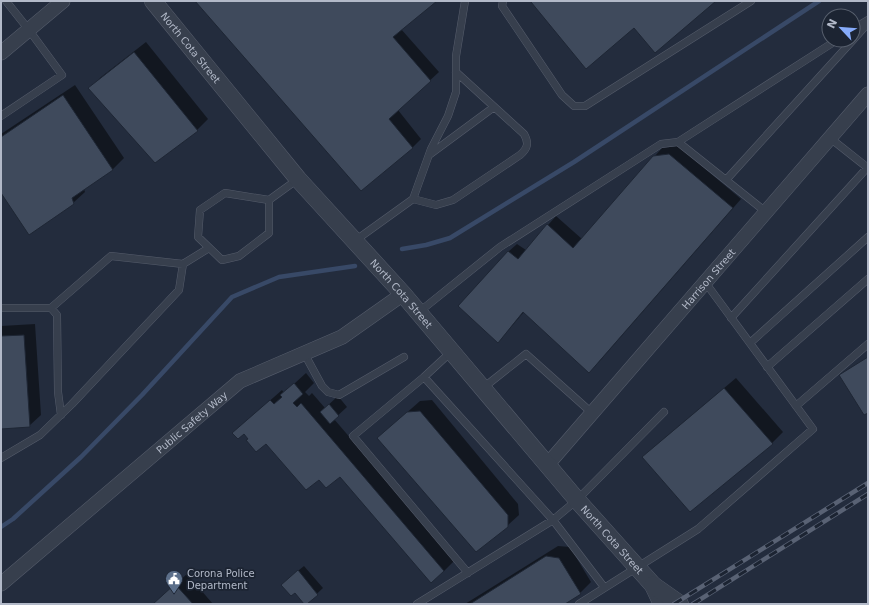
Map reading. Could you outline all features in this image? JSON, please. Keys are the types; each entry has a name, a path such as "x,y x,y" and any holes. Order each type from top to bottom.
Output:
{"street":[{"path":"1,53 63,1"},
{"name":"North Cota Street","path":"153,1 298,179 356,240 419,312 577,500 653,585 680,604"},
{"name":"Harrison Street","path":"548,464 868,94"},
{"name":"Public Safety Way","path":"3,580 240,381 342,337 403,294"},
{"name":"North Cota Street","path":"653,585 662,604"}],"lane":[{"path":"1,116 62,76 6,1"},
{"path":"356,240 413,199 429,155 448,116 456,92 456,56 465,1"},
{"path":"503,1 502,6 562,95 574,106 585,106 751,1"},
{"path":"861,31 868,23"},
{"path":"419,312 500,247 660,144 678,142 824,48"},
{"path":"726,180 846,48"},
{"path":"413,199 436,205 453,200 525,151 528,145 524,134 456,72"},
{"path":"429,155 494,107"},
{"path":"731,318 868,168 830,138"},
{"path":"678,142 766,212"},
{"path":"269,200 269,233 239,256 222,260 198,237 200,210 225,193 269,200 298,179"},
{"path":"750,343 868,237"},
{"path":"1,308 51,308 111,256 184,264 209,248"},
{"path":"1,458 40,435 61,415 179,290 184,264"},
{"path":"767,368 868,279"},
{"path":"579,604 698,529 813,430 705,282"},
{"path":"51,308 57,315 58,392 61,415"},
{"path":"796,406 868,344"},
{"path":"452,351 424,377 353,436 468,573"},
{"path":"304,353 322,386 328,392 338,395 404,356"},
{"path":"483,388 526,354 592,413"},
{"path":"424,377 553,520 604,588"},
{"path":"417,604 553,520 577,500 664,412"}],"building":[{"path":"195,1 437,1 393,37 431,81 389,119 413,148 361,191"},
{"path":"716,1 655,53 634,28 586,69 531,2"},
{"path":"134,52 198,131 155,163 88,88"},
{"path":"63,95 113,170 72,198 74,204 29,235 1,193 1,137"},
{"path":"669,154 733,208 589,373 523,312 498,343 458,306 508,251 518,259 547,224 573,248 653,156"},
{"path":"24,335 30,427 1,429 1,336"},
{"path":"868,357 868,413 864,415 839,375"},
{"path":"294,383 303,394 293,403 297,407 301,403 444,571 431,583 340,477 326,488 319,480 306,490 266,444 256,452 246,440 248,439 244,434 238,439 232,433 270,400 274,404 282,397 280,395"},
{"path":"724,388 773,444 690,512 642,457"},
{"path":"329,404 339,416 330,424 320,412"},
{"path":"420,411 508,515 508,527 476,552 377,438 407,412"},
{"path":"546,556 559,558 581,594 565,604 470,604"},
{"path":"298,570 318,595 307,604 304,604 295,593 291,596 281,585"},
{"name":"Corona Police Department","path":"175,584 193,604 153,604"}],"waterway":[{"path":"402,249 426,245 450,238 574,162 819,1"},
{"path":"1,527 13,519 81,457 142,395 232,297 279,277 355,266"}],"railway":[{"path":"674,604 868,483"},
{"path":"693,604 868,494"}],"place":[{"name":"Corona Police Department","path":"174,594"}]}
